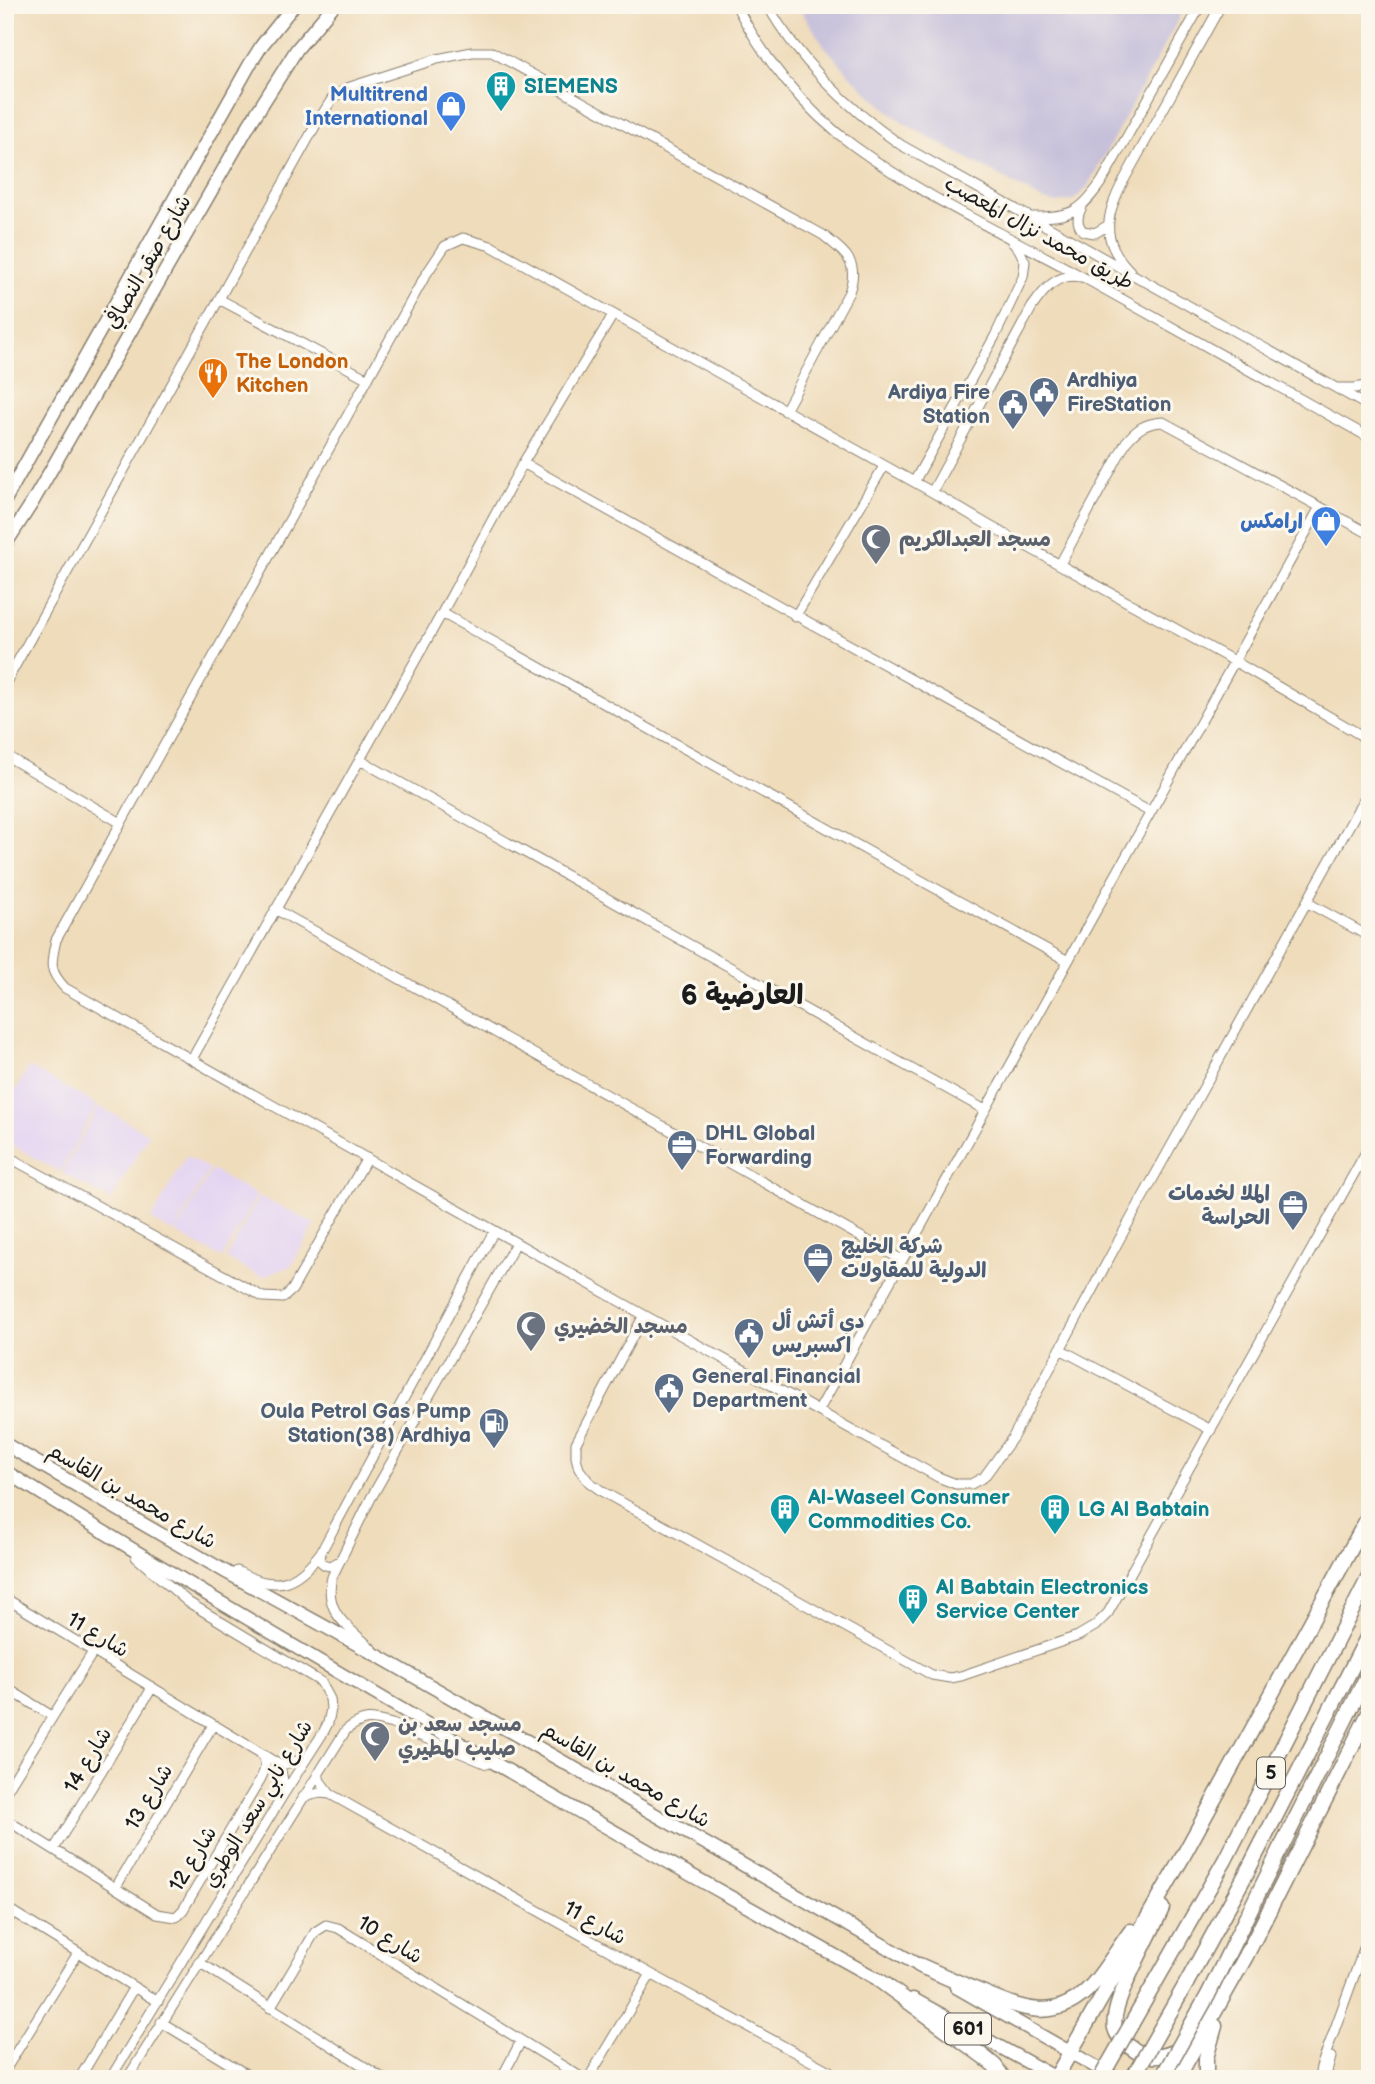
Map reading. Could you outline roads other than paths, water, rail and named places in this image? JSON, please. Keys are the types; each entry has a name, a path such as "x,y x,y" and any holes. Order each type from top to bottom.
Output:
{"highway":[{"path":"1056,2078 1182,1858 1370,1514"},
{"name":"5","path":"1100,2079 1225,1860 1370,1575"},
{"name":"5","path":"1132,2079 1289,1792 1370,1632"},
{"path":"1161,2079 1208,1994 1370,1670"},
{"path":"1177,2079 1246,1956 1370,1711"},
{"path":"919,1965 1017,2007 1040,2011 1069,2003 1093,1984 1182,1858"},
{"path":"1182,1858 1157,1919 1120,1996 1114,2027 1120,2039 1138,2052 1150,2056 1165,2056 1191,2041 1210,2022"},
{"path":"1206,2079 1209,2043 1246,1956"},
{"path":"880,1981 984,2057 1004,2079"}],"main road":[{"name":"شارع صقر النصافي","path":"5,500 250,64 294,5"},
{"name":"شارع صقر النصافي","path":"5,545 33,503 249,125 297,49 334,5"},
{"name":"شارع محمد بن القاسم","path":"5,1444 1117,2079"},
{"name":"شارع محمد بن القاسم","path":"5,1471 118,1542 407,1713 1056,2078"}],"street":[{"name":"طريق محمد نزال المعصب","path":"737,5 748,28 786,81 853,146 882,165 1370,438"},
{"name":"طريق محمد نزال المعصب","path":"767,5 779,26 817,75 858,114 901,145 1370,407"},
{"path":"1107,226 1095,233 1083,231 1078,218 1083,206 1102,181 1201,5"},
{"path":"1137,278 1117,256 1107,226 1114,198 1221,5"},
{"path":"5,684 318,121 338,93 346,88 437,59 472,52 492,52 823,235 845,253 852,264 854,277 849,292 785,411"},
{"path":"1030,217 1062,215 1083,206"},
{"path":"914,482 995,336 1023,277 1025,262 1019,249 1005,234"},
{"path":"1370,743 1234,661 491,246 463,238 445,246 425,276 56,940 51,963 54,976 65,988 494,1231 938,1477 956,1484 971,1485 984,1477 1013,1437 1370,788"},
{"path":"932,492 1032,307 1048,286 1064,277 1086,279"},
{"path":"219,299 368,379"},
{"path":"192,1059 523,463 613,315"},
{"path":"995,336 1011,346"},
{"path":"1335,387 1355,388 1370,385"},
{"path":"1060,564 1126,442 1136,430 1149,423 1163,422 1370,534"},
{"path":"523,463 795,617 873,657 1150,812"},
{"path":"795,617 884,466"},
{"path":"819,1410 1320,507"},
{"path":"442,613 1068,961"},
{"path":"5,755 121,823"},
{"path":"360,760 985,1110"},
{"path":"1308,903 1370,937"},
{"path":"275,909 902,1260"},
{"path":"644,1315 576,1443 579,1469 589,1482 632,1510 932,1675 942,1678 961,1676 1069,1640 1095,1626 1113,1605 1370,1144"},
{"path":"5,1155 263,1297 283,1298 292,1290 367,1158"},
{"path":"44,1467 254,1580 272,1583 292,1581 309,1567 321,1552 494,1231"},
{"path":"380,1657 339,1618 332,1607 329,1588 370,1498 516,1243"},
{"path":"1060,1349 1211,1430"},
{"name":"شارع نابي سعد الوطري","path":"110,2079 312,1750 328,1723 331,1709 330,1699 321,1682 188,1602 118,1542"},
{"path":"321,1552 320,1561 325,1565 331,1566 340,1560"},
{"name":"شارع 11","path":"5,1598 280,1765"},
{"path":"5,1793 93,1652"},
{"path":"5,1687 52,1716"},
{"name":"شارع 14","path":"54,1849 152,1688"},
{"name":"شارع نابي سعد الوطري","path":"127,2079 346,1730 357,1722 377,1720 523,1779"},
{"name":"شارع 13","path":"116,1887 213,1725"},
{"path":"312,1750 321,1751 326,1760"},
{"name":"شارع 12","path":"5,1819 157,1914 176,1917 183,1910 260,1780 266,1764 266,1759 260,1753"},
{"path":"285,1792 280,1765 306,1759"},
{"path":"5,1770 15,1776"},
{"path":"318,1773 324,1788 330,1794"},
{"path":"303,1797 330,1794"},
{"name":"شارع 11","path":"330,1794 844,2079"},
{"path":"279,1802 285,1809 295,1810"},
{"path":"5,1924 9,1910 158,2003"},
{"name":"شارع 10","path":"270,2008 315,1932 326,1925 338,1928 586,2079"},
{"path":"1319,2079 1370,1932"},
{"path":"1325,2079 1370,1948"},
{"path":"5,2070 78,1953"},
{"path":"199,1962 384,2079"},
{"path":"586,2079 651,1974"},
{"path":"79,2079 134,1987"},
{"path":"161,2022 254,2079"},
{"path":"500,2079 521,2041"}],"place":[{"name":"SIEMENS","path":"501,113"},
{"name":"Multitrend International","path":"451,133"},
{"name":"The London Kitchen","path":"213,400"},
{"name":"Ardhiya FireStation","path":"1044,419"},
{"name":"Ardiya Fire Station","path":"1013,431"},
{"name":"ارامكس","path":"1326,548"},
{"name":"مسجد العبدالكريم","path":"876,566"},
{"name":"DHL Global Forwarding","path":"682,1172"},
{"name":"الملا لخدمات الحراسة","path":"1293,1232"},
{"name":"شركة الخليج الدولية للمقاولات","path":"818,1285"},
{"name":"مسجد الخضيري","path":"531,1353"},
{"name":"دي أتش أل اكسبريس","path":"749,1360"},
{"name":"General Financial Department","path":"669,1415"},
{"name":"Oula Petrol Gas Pump Station(38) Ardhiya","path":"494,1450"},
{"name":"Al-Waseel Consumer Commodities Co.","path":"785,1536"},
{"name":"LG Al Babtain","path":"1055,1536"},
{"name":"Al Babtain Electronics Service Center","path":"913,1626"},
{"name":"مسجد سعد بن صليب المطيري","path":"375,1763"}],"district":[{"name":"العارضية 6","path":"742,995"}]}
